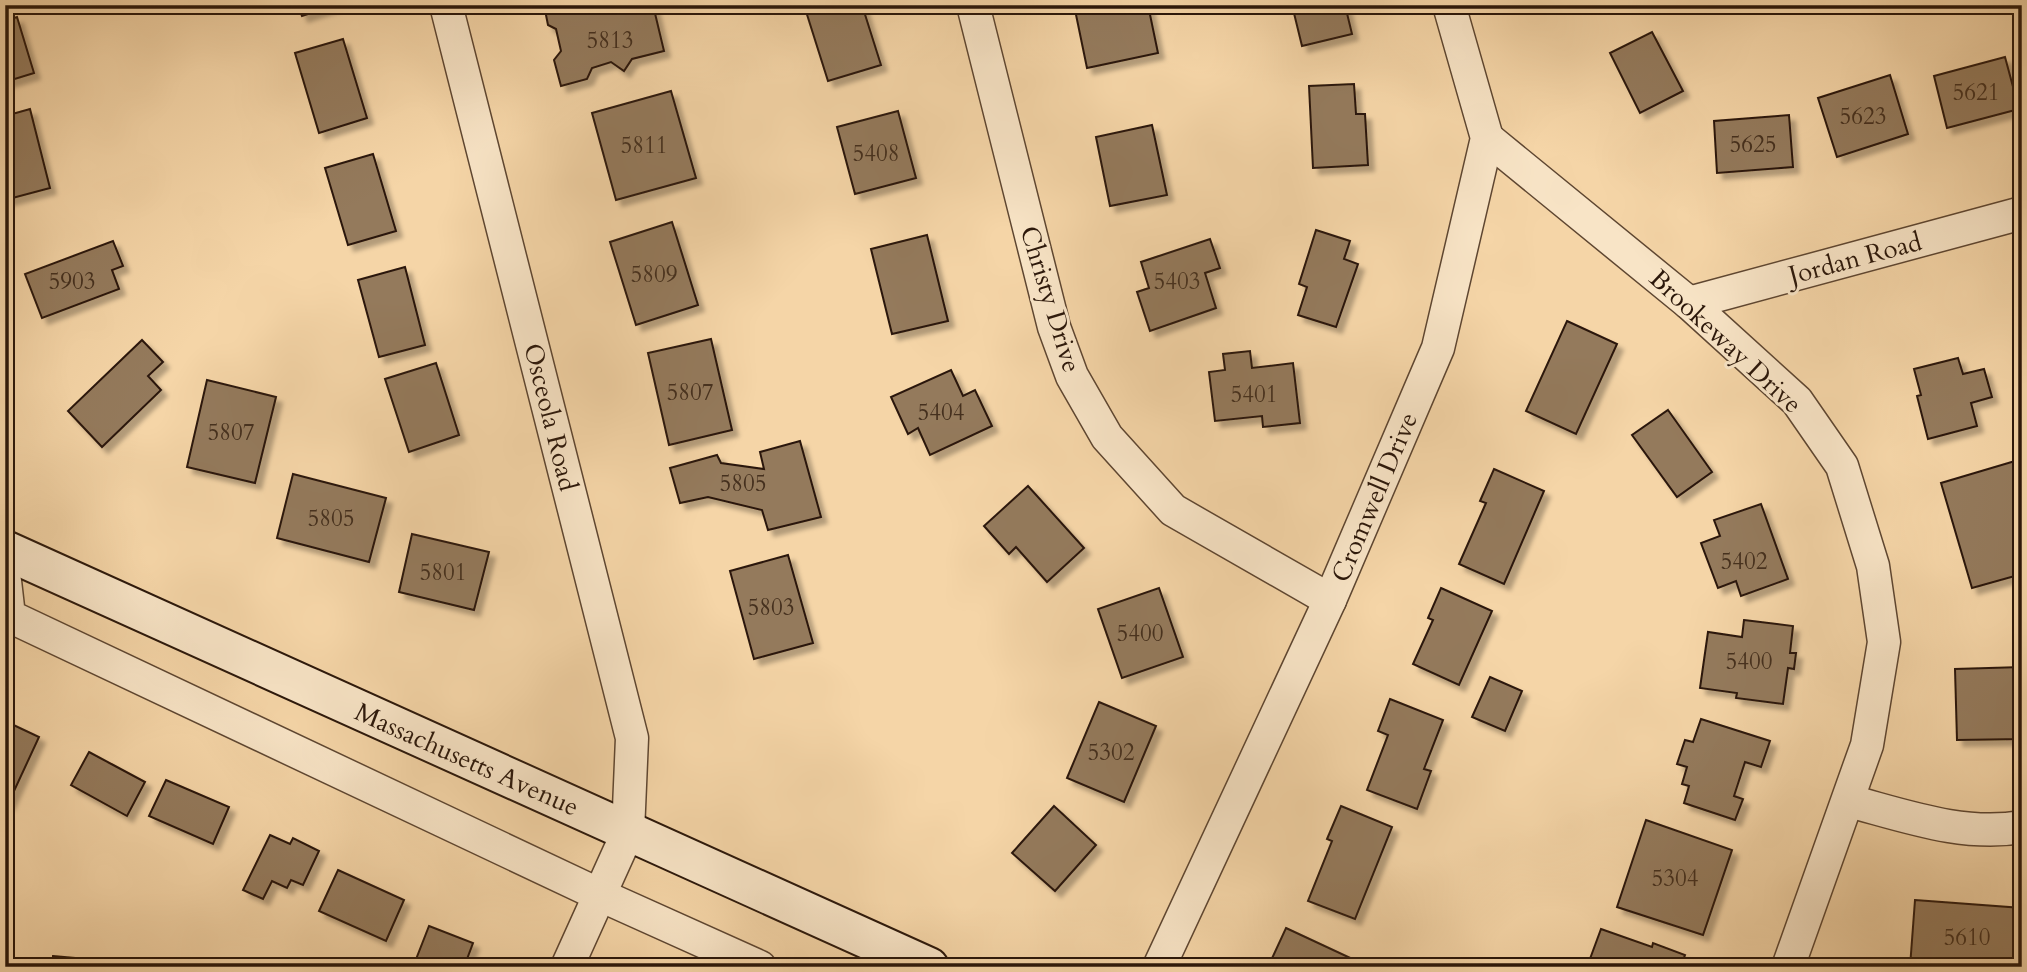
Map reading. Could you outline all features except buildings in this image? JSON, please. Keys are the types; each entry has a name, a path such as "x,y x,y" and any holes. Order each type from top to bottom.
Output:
{"main road":[{"name":"Massachusetts Avenue","path":"5,550 929,967"}],"street":[{"name":"Osceola Road","path":"446,5 632,738 628,832"},
{"name":"Christy Drive","path":"973,5 1054,327 1072,376 1107,437 1173,510 1330,600"},
{"name":"Cromwell Drive","path":"1160,967 1330,600 1438,348 1487,138 1449,5"},
{"name":"Brookeway Drive","path":"1487,138 1689,303 1797,401 1842,466 1856,504 1873,566 1884,642 1867,745 1788,967"},
{"name":"Jordan Road","path":"1689,303 2022,213"},
{"path":"5,581 9,616 600,895 760,967"},
{"path":"1849,801 1950,828 2006,830 2022,827"},
{"path":"567,967 628,832"}]}
